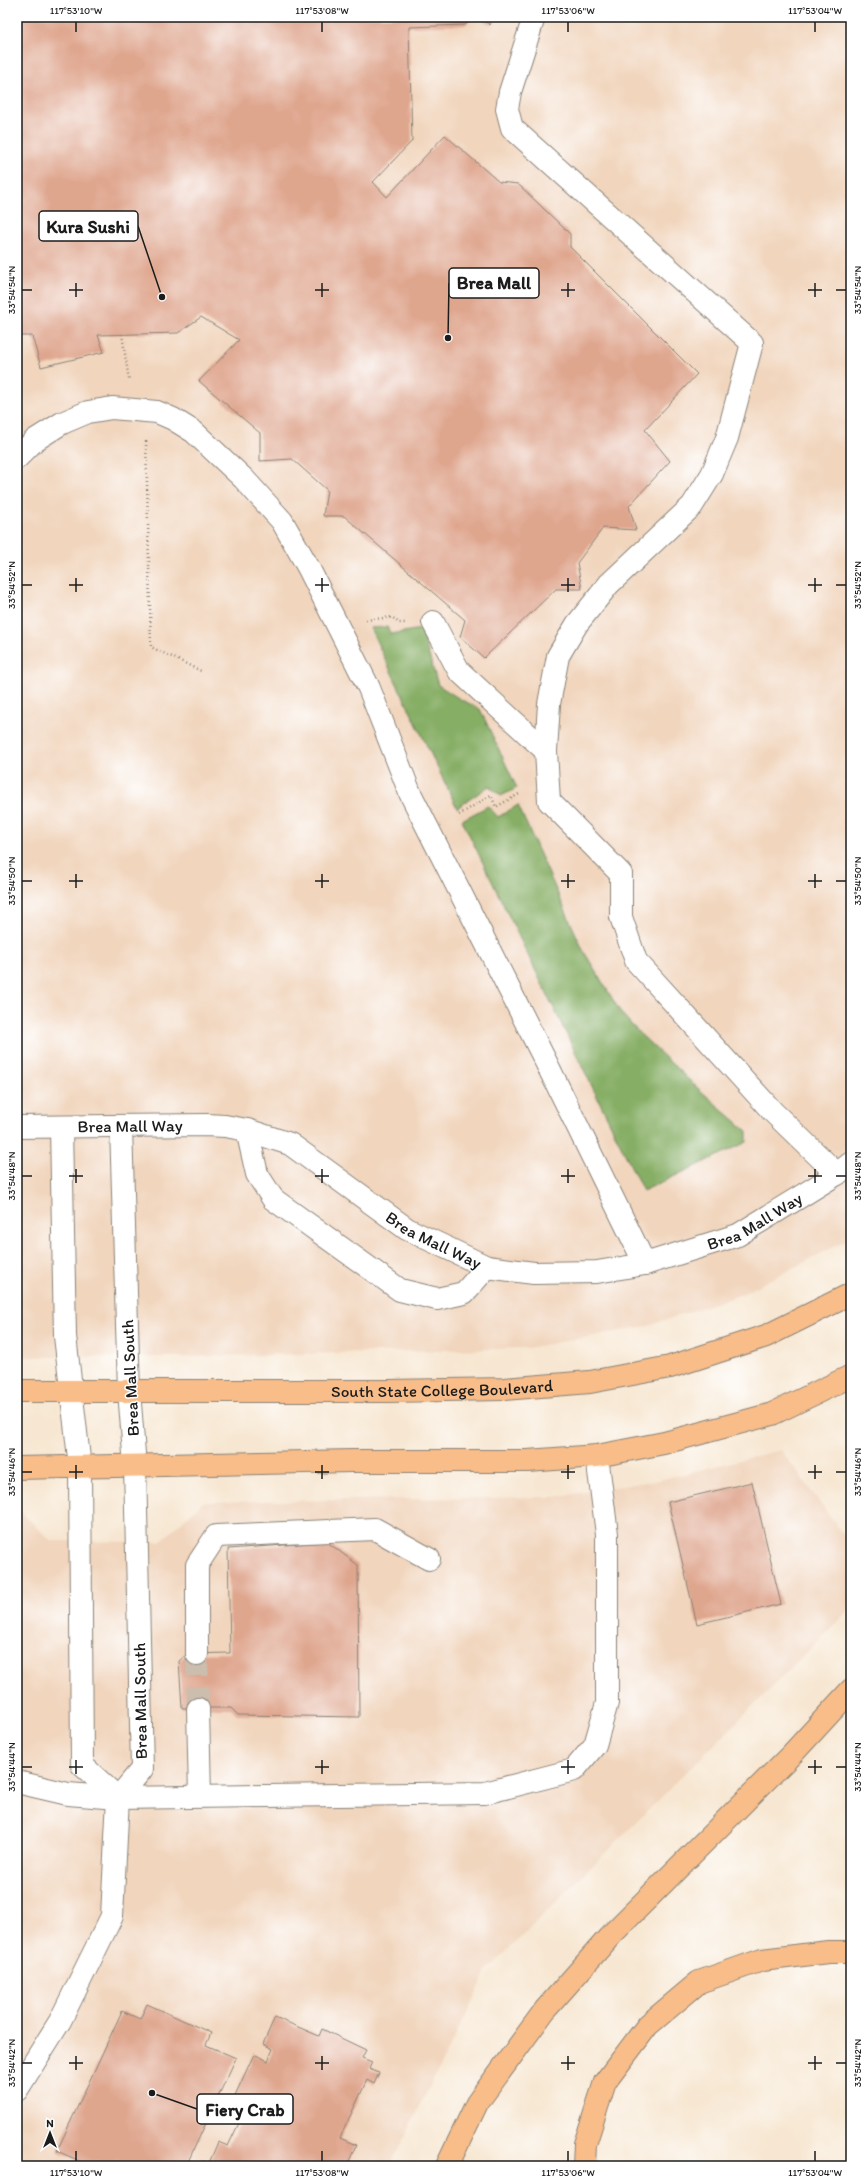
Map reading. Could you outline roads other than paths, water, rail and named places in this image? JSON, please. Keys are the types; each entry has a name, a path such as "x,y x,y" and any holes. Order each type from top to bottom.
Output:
{"main road":[{"name":"South State College Boulevard","path":"17,1391 504,1389 590,1382 670,1367 766,1336 851,1294"},
{"path":"17,1468 351,1461 526,1461 597,1456 664,1443 772,1414 851,1376"},
{"path":"447,2166 477,2103 545,2010 611,1935 792,1753 851,1690"},
{"path":"584,2166 585,2144 605,2082 648,2025 699,1982 762,1960 828,1952 851,1952"}],"lane":[{"path":"534,17 510,92 507,108 512,128 752,342 727,438 712,474 692,506 609,584 577,624 558,656 549,704 546,752 549,802 621,874 620,917 636,961 773,1112 844,1169"},
{"path":"17,458 35,440 62,423 88,412 112,408 157,412 173,419 194,432 244,479 282,521 308,567 369,688 410,793 543,1056 645,1264"},
{"path":"432,622 459,671 546,752"},
{"name":"Brea Mall South","path":"118,1798 142,1769 135,1466 129,1391 121,1126"},
{"name":"Brea Mall Way","path":"17,1127 225,1126 247,1130 290,1144 407,1229 488,1267 534,1273 597,1272 645,1264 738,1235 844,1169"},
{"path":"60,1127 65,1336 70,1391 80,1467 82,1765 118,1798"},
{"path":"247,1130 257,1174 273,1199 400,1290 436,1299 464,1293 488,1267"},
{"path":"17,1782 68,1794 118,1798 485,1793 574,1770 595,1745 607,1703 607,1534 597,1456"},
{"path":"197,1654 197,1565 216,1536 375,1529 428,1559"},
{"path":"198,1709 200,1796"},
{"path":"17,2090 60,2021 112,1916 118,1798"}],"tunnel":[{"path":"197,1654 198,1709"}],"place":[{"name":"Kura Sushi","path":"162,297"},
{"name":"Brea Mall","path":"448,338"},
{"name":"Fiery Crab","path":"152,2093"}]}
